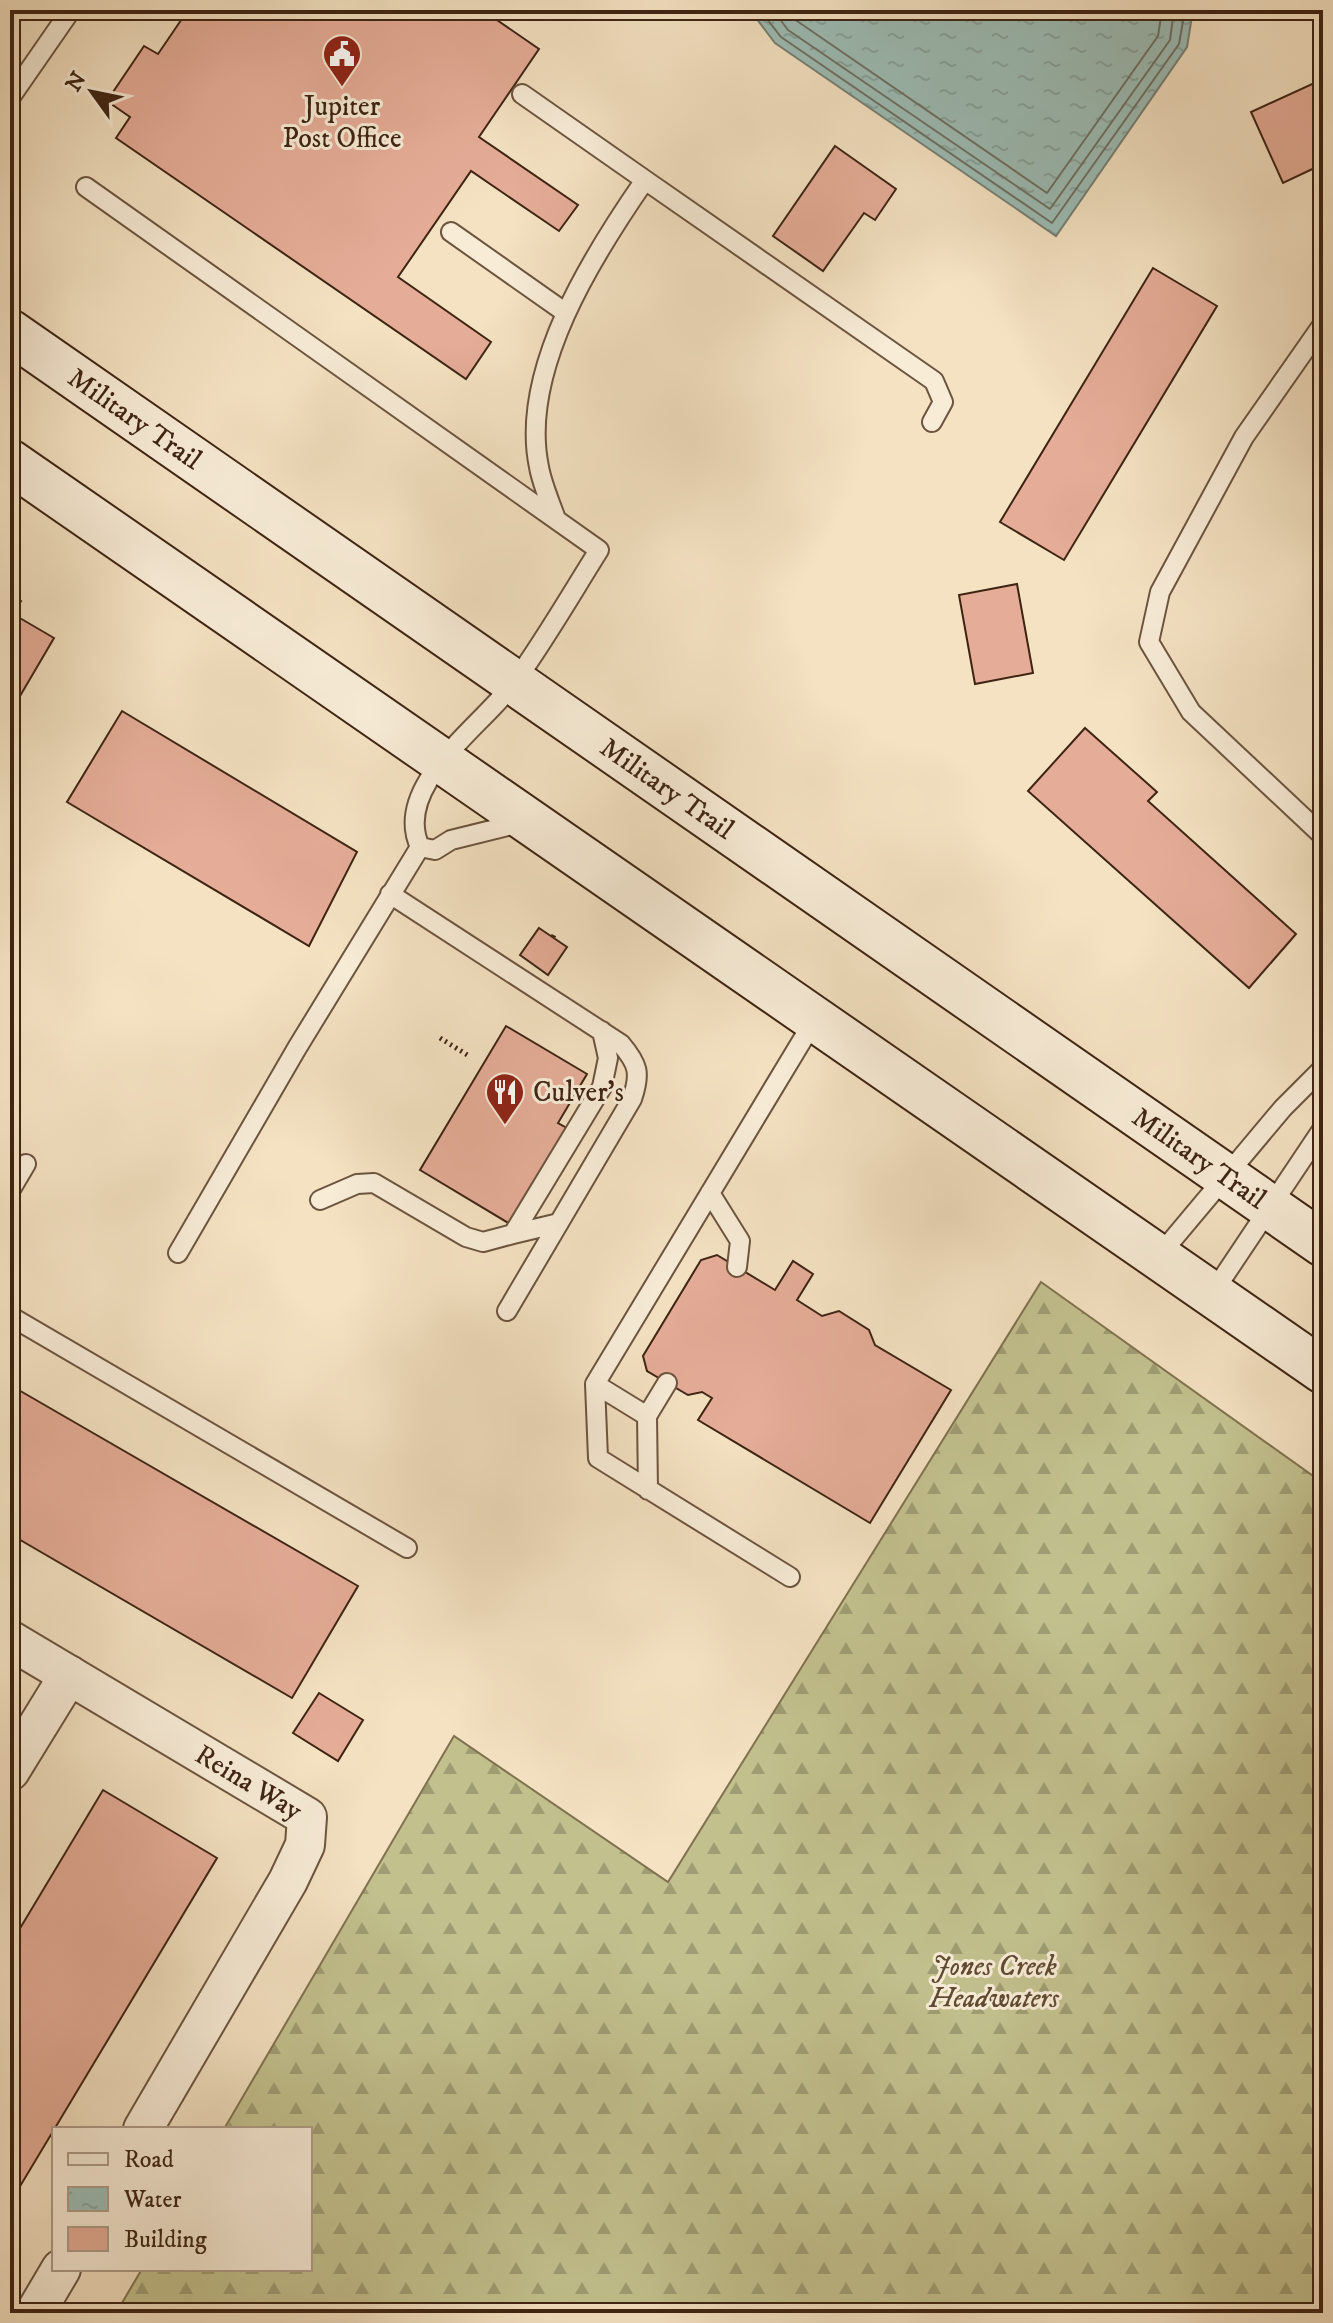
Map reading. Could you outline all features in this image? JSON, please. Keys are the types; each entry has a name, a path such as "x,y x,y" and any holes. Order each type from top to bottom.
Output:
{"main road":[{"name":"Military Trail","path":"10,332 1323,1244"},
{"path":"10,462 1323,1371"}],"street":[{"name":"Reina Way","path":"10,1640 307,1817 305,1845 288,1881 144,2127"},
{"path":"10,1771 69,1675"},
{"path":"35,2313 60,2271"}],"lane":[{"path":"10,98 71,10"},
{"path":"522,94 934,381 943,402 932,422"},
{"path":"556,519 538,466 537,423 548,358 589,262 645,180"},
{"path":"86,187 599,550 515,683 440,761 420,798 414,835 420,847"},
{"path":"451,232 566,313"},
{"path":"1323,324 1244,437 1160,592 1149,642 1191,712 1323,836"},
{"path":"420,847 435,850 451,840 529,821"},
{"path":"178,1253 420,847"},
{"path":"390,894 621,1044 636,1062 640,1076 632,1099 507,1311"},
{"path":"790,1577 598,1458 595,1384 815,1019"},
{"path":"513,1234 602,1087 608,1058 602,1031"},
{"path":"1158,1257 1283,1108 1323,1068"},
{"path":"1212,1294 1323,1128"},
{"path":"10,1191 26,1164"},
{"path":"320,1200 357,1184 374,1183 466,1237 483,1242 559,1223"},
{"path":"710,1193 740,1241 737,1267"},
{"path":"10,1316 407,1548"},
{"path":"648,1490 647,1416 667,1383"},
{"path":"595,1384 647,1416"}],"path":[{"path":"440,1038 469,1056"}],"green space":[{"name":"Jones Creek Headwaters","path":"1041,1282 1323,1483 1323,2313 116,2313 141,2271 312,2271 312,2127 225,2127 454,1736 668,1882"}],"water":[{"path":"750,10 1193,10 1187,47 1056,236 775,43"}],"building":[{"path":"188,10 505,10 497,20 539,49 479,137 578,205 559,231 471,171 398,277 491,342 466,379 116,138 130,117 107,101 144,46 158,54"},
{"path":"1323,79 1323,164 1283,183 1251,112"},
{"path":"835,146 896,189 875,220 864,213 823,271 773,236"},
{"path":"1153,268 1217,306 1064,560 1000,522"},
{"path":"1017,584 1033,673 975,684 959,595"},
{"path":"10,595 21,601 13,614 54,638 10,713"},
{"path":"122,711 357,852 309,946 67,802"},
{"path":"1085,728 1157,792 1148,801 1296,934 1249,988 1028,791"},
{"path":"539,928 567,947 548,975 520,955"},
{"name":"Culver's","path":"506,1026 587,1074 558,1123 567,1128 510,1224 420,1170"},
{"path":"717,1255 775,1290 793,1261 813,1274 797,1300 822,1316 839,1311 869,1330 875,1345 951,1390 870,1523 698,1420 712,1398 702,1392 688,1395 647,1371 643,1356 701,1260"},
{"path":"10,1385 358,1586 292,1698 10,1534"},
{"path":"319,1693 363,1720 338,1761 293,1733"},
{"path":"103,1790 217,1858 56,2127 52,2127 52,2133 10,2203 10,1945"}],"place":[{"name":"Jupiter Post Office","path":"342,88"},
{"name":"Culver's","path":"505,1126"}]}
